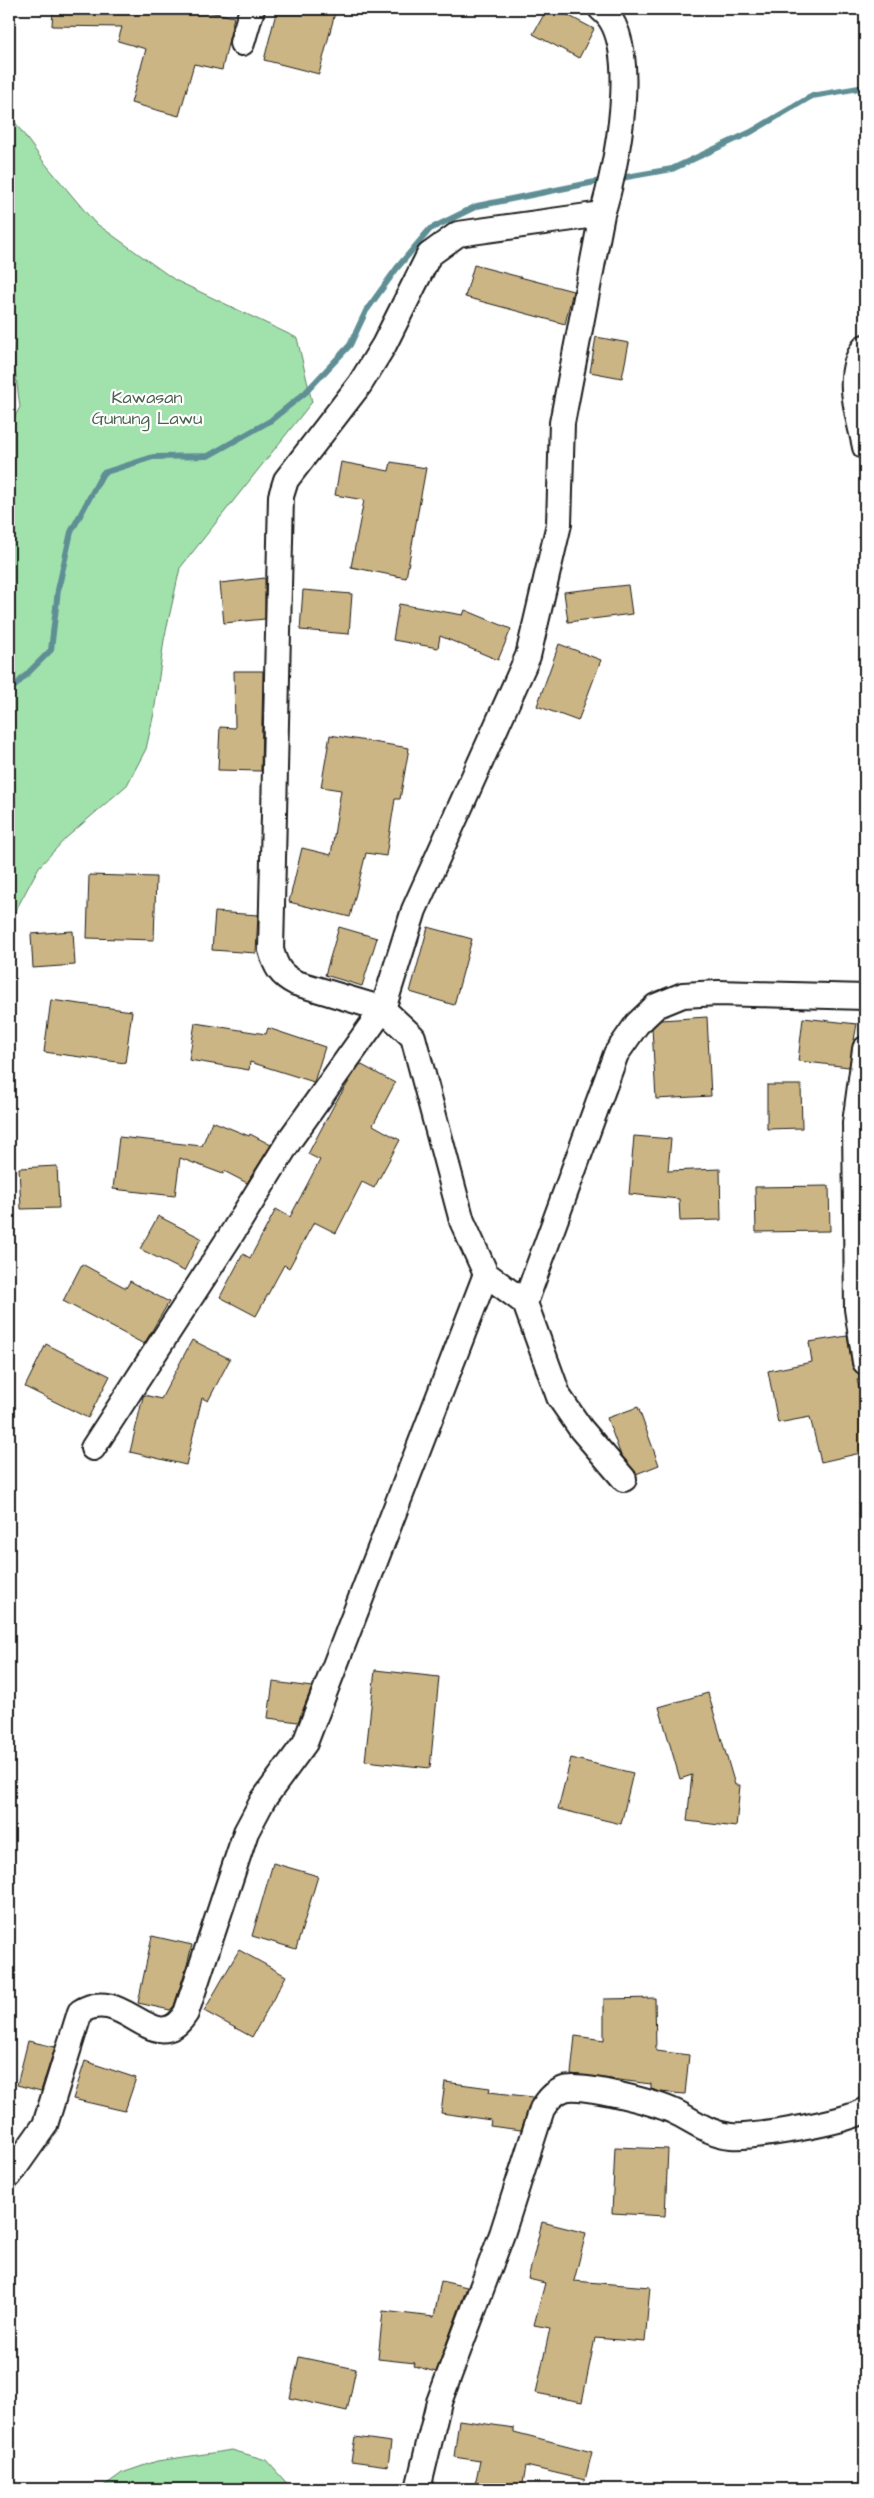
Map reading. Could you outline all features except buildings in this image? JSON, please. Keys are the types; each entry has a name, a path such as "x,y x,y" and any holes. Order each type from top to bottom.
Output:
{"street":[{"path":"242,43 252,9"},
{"path":"93,1448 231,1235 291,1138 383,1009 414,910 528,656 559,524 562,423 614,159 624,90 624,62 619,34 607,13 601,9"},
{"path":"605,205 458,234 428,255 384,345 365,376 286,480 281,496 271,950 275,966 284,976 296,983 383,1009 413,1037 462,1221 486,1274 525,1303 559,1396 581,1429 624,1479"},
{"path":"865,347 858,356 853,386 865,447"},
{"path":"525,1303 616,1054 637,1024 656,1006 683,995 718,993 865,997"},
{"path":"865,1049 855,1123 857,1309 865,1362"},
{"path":"9,2176 45,2125 80,2012 88,2006 102,2004 160,2031 170,2029 179,2024 186,2013 246,1832 263,1800 305,1743 486,1274"},
{"path":"418,2489 439,2402 502,2234 542,2109 551,2096 564,2089 576,2087 592,2088 674,2111 712,2131 732,2136 758,2134 848,2118 865,2110"}],"green space":[{"name":"Kawasan Gunung Lawu","path":"9,114 43,161 94,222 175,280 297,338 312,402 180,568 164,640 154,713 146,749 127,785 66,838 39,867 9,923 9,427 20,407 9,324"},
{"path":"232,2450 266,2460 292,2489 100,2489 122,2473 157,2461"}],"waterway":[{"path":"615,179 672,169 751,132 812,96 865,87"},
{"path":"9,688 15,686 51,650 58,590 71,532 103,473 153,457 208,456 270,421 305,393 350,345 366,311 397,268 430,229 477,206 605,180"}]}
